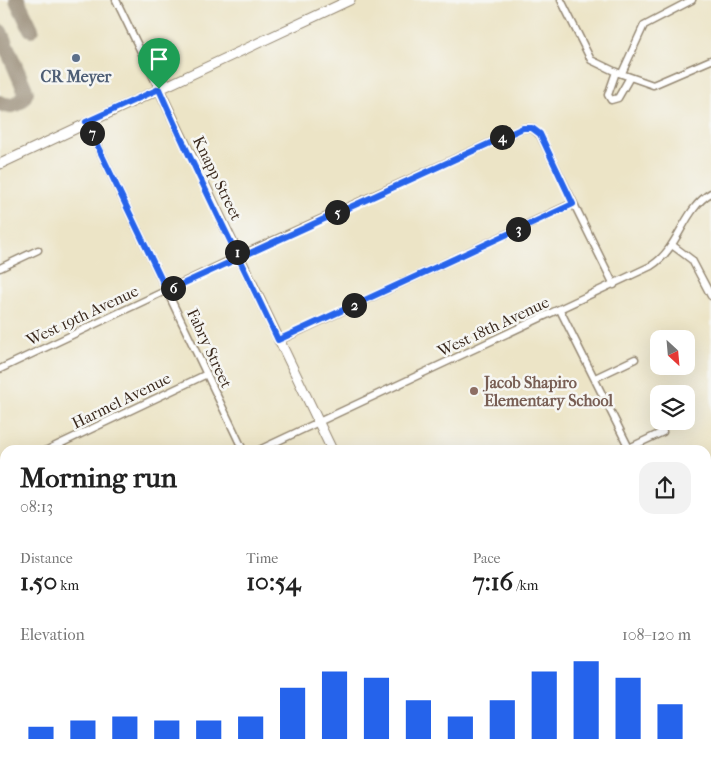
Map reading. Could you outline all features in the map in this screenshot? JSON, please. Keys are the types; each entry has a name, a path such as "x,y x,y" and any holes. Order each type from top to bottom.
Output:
{"street":[{"name":"Knapp Street","path":"116,0 330,445"},
{"path":"0,164 86,122 350,0"},
{"path":"561,0 587,55 597,64 648,84 658,84 711,60"},
{"path":"630,77 618,98 610,100 608,95 644,25 692,0"},
{"name":"Fabry Street","path":"86,122 241,445"},
{"name":"West 19th Avenue","path":"0,370 239,256 523,128 532,128 540,134 573,204"},
{"name":"West 18th Avenue","path":"270,445 614,285 658,262 672,245 696,205 711,193"},
{"path":"278,340 573,204 614,285"},
{"path":"672,245 692,260 711,296"},
{"path":"0,268 38,250"},
{"path":"560,310 627,445"},
{"path":"595,378 635,360"},
{"name":"Harmel Avenue","path":"58,445 207,374"},
{"path":"637,445 663,432"}],"taxiway":[{"path":"17,0 31,29"},
{"path":"0,32 26,92 16,104 4,105 0,103"}],"place":[{"name":"CR Meyer","path":"76,58"},
{"name":"Jacob Shapiro Elementary School","path":"474,391"}],"route":[{"path":"159,89 86,122 167,291 239,256 523,128 535,129 540,134 573,204 278,340 239,256 159,89"}]}
